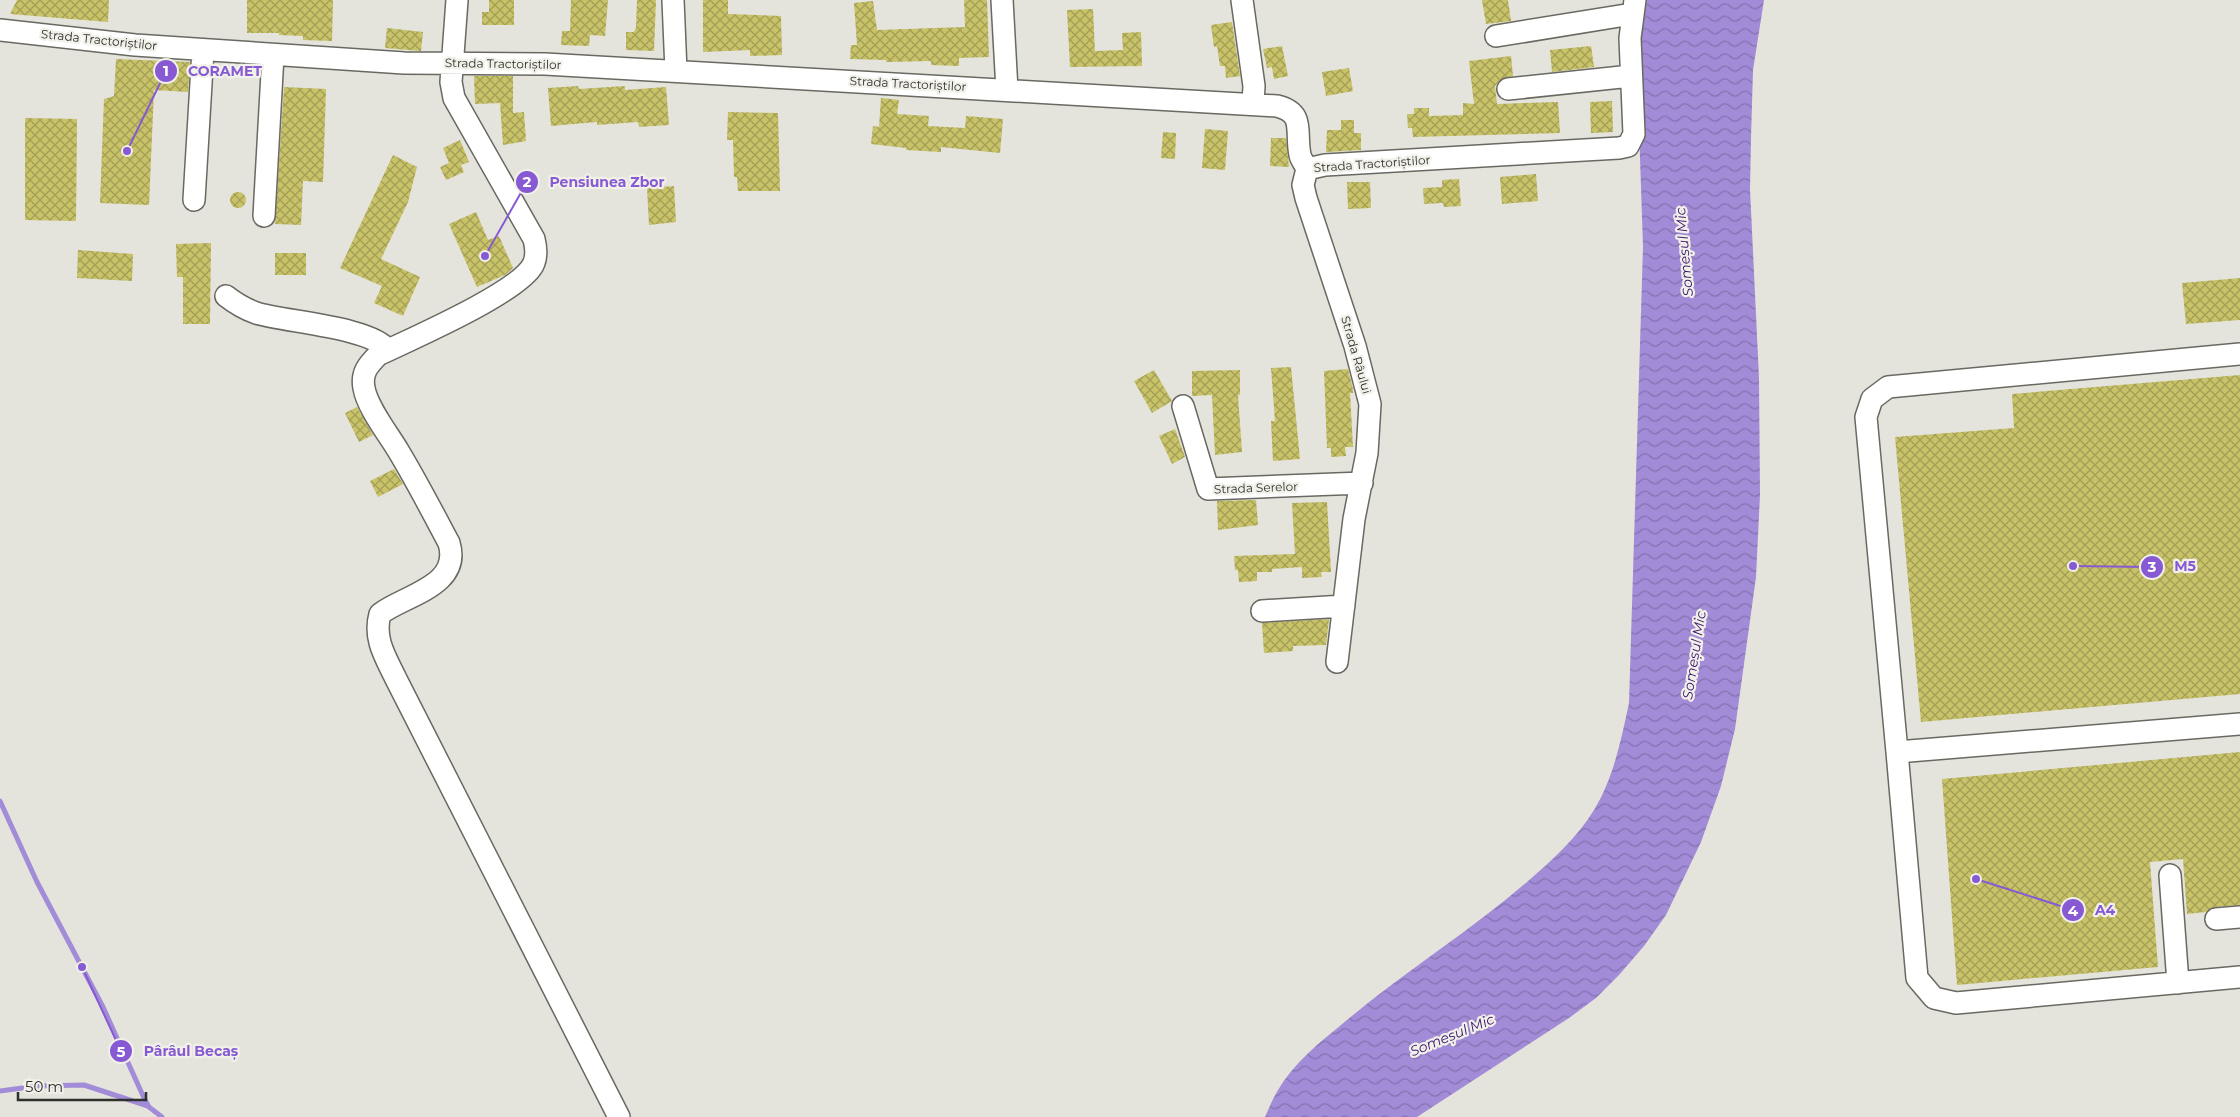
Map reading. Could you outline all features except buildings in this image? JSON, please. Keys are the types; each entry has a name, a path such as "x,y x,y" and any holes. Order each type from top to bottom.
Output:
{"street":[{"path":"457,0 451,82 454,98 534,239 534,264 525,277 503,292 378,355 368,365 363,378 364,390 440,526 452,552 447,572 436,584 380,614 376,626 378,638 396,679 619,1117"},
{"path":"673,0 676,71"},
{"path":"1002,0 1007,90"},
{"path":"1242,0 1254,86 1253,104"},
{"path":"1496,36 1633,7 1631,76 1508,89"},
{"name":"Strada Tractoriștilor","path":"0,30 135,45 404,63 545,64 1253,104 1288,109 1295,117 1298,129 1299,153 1308,169 1325,165 1620,148 1631,142 1634,134 1631,76"},
{"path":"194,200 203,50"},
{"path":"264,216 273,55"},
{"name":"Strada Râului","path":"1308,169 1303,185 1306,198 1355,346 1370,404 1371,422 1362,483 1354,519 1337,662"},
{"path":"226,296 236,304 256,313 332,328 379,342 388,350"},
{"path":"2240,354 1888,387 1872,399 1866,417 1917,978 1934,998 1956,1002 2240,977"},
{"name":"Strada Serelor","path":"1183,406 1208,489 1362,483"},
{"path":"1262,611 1344,606"},
{"path":"1897,752 2240,724"},
{"path":"2170,874 2178,982"},
{"path":"2216,919 2240,917"}],"water":[{"name":"Someșul Mic","path":"1646,0 1764,0 1753,70 1750,189 1759,378 1760,495 1756,577 1735,729 1721,786 1701,842 1666,915 1644,946 1619,975 1596,998 1569,1018 1417,1117 1265,1117 1274,1096 1284,1080 1315,1047 1387,988 1505,901 1564,848 1594,810 1612,771 1629,703 1643,247 1638,98 1640,48"}],"waterway":[{"path":"0,801 37,882 103,1007 144,1098 149,1107 162,1117"},
{"path":"0,1091 37,1086 84,1085 148,1106"}],"place":[{"name":"CORAMET","path":"127,151"},
{"name":"Pensiunea Zbor","path":"485,256"},
{"name":"M5","path":"2073,566"},
{"name":"A4","path":"1976,879"},
{"name":"Pârâul Becaș","path":"82,967"}]}
